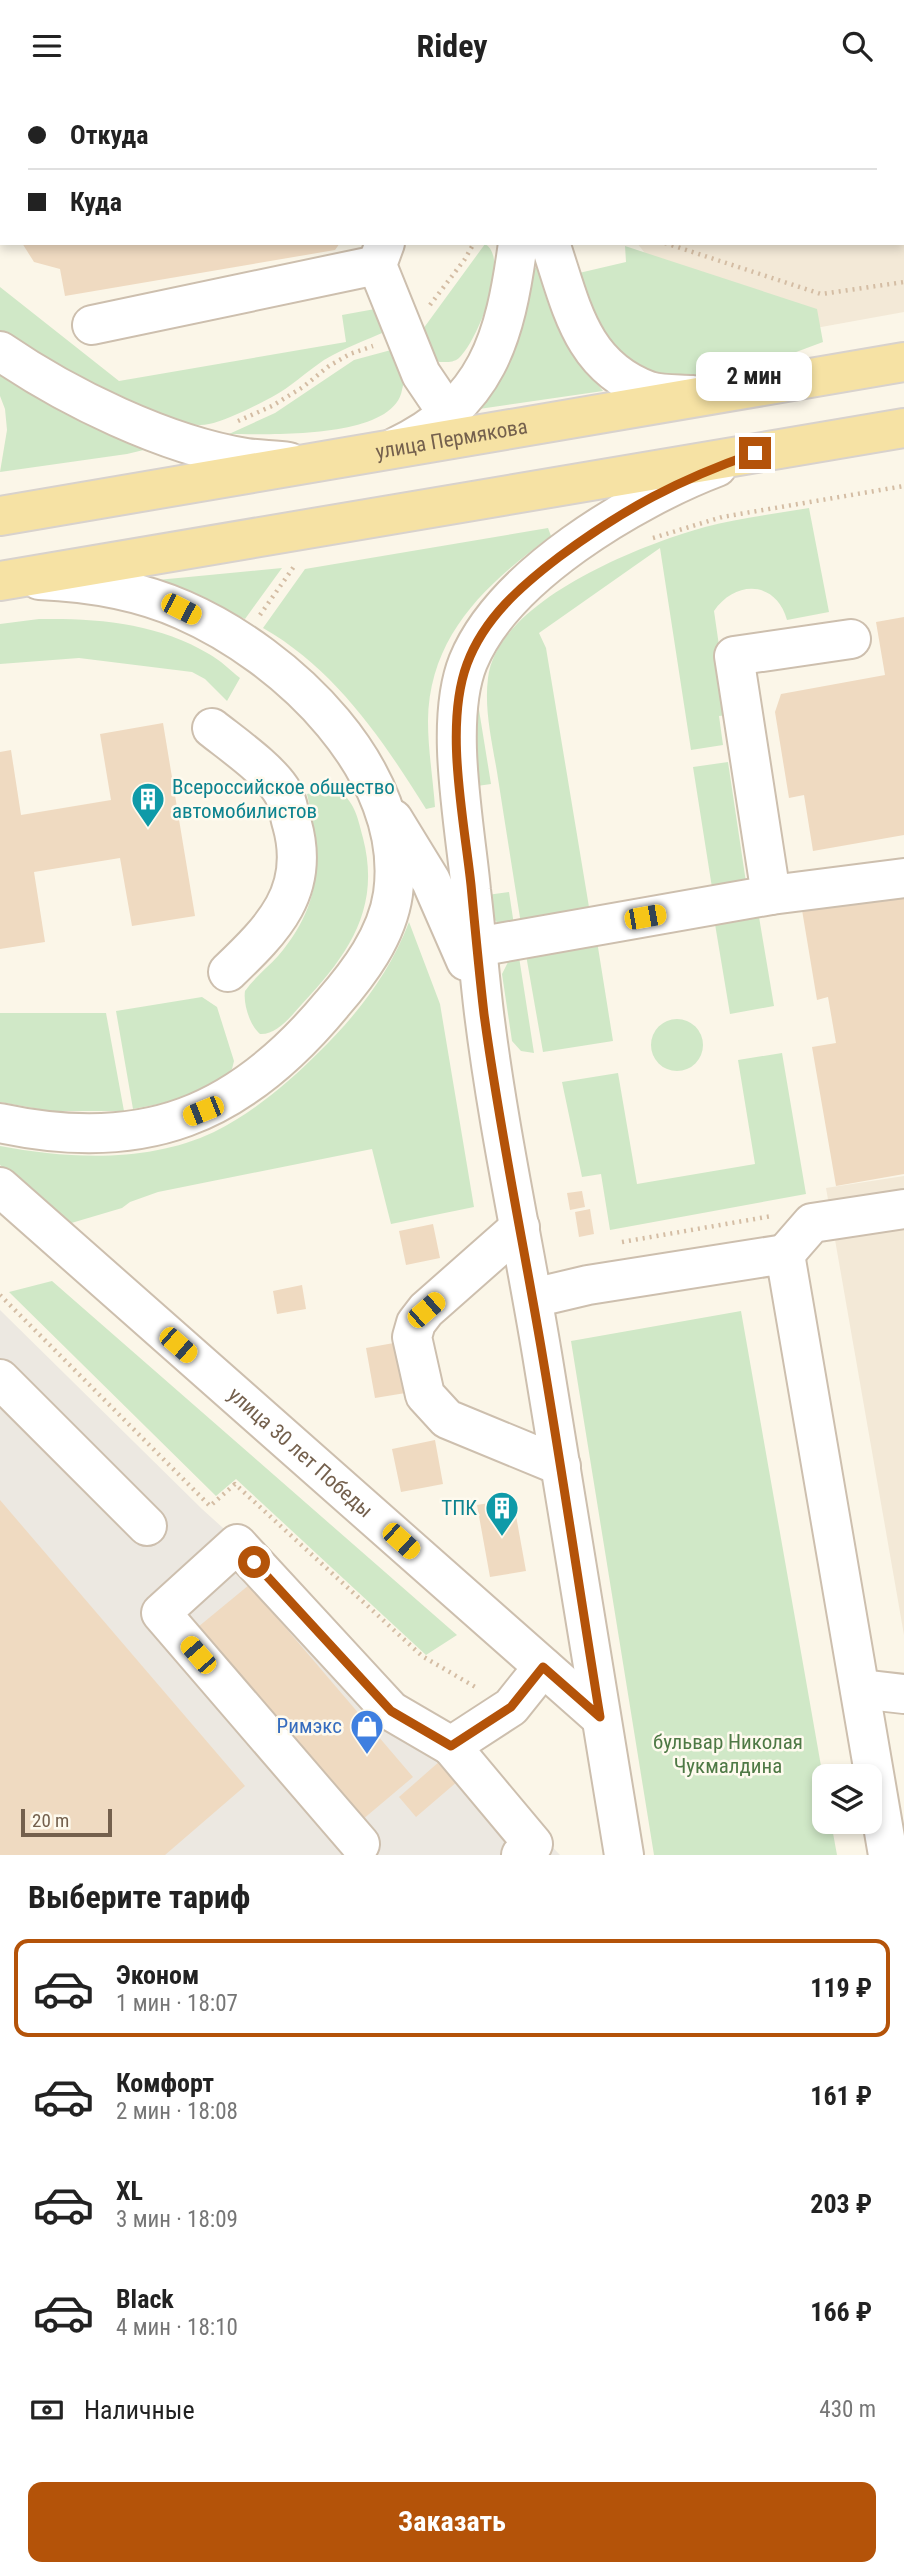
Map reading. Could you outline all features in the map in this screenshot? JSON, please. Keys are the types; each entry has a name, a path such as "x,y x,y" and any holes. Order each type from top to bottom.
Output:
{"main road":[{"name":"улица Пермякова","path":"0,516 904,362"},
{"path":"7,580 904,428"}],"street":[{"path":"391,449 430,428 448,414 480,376 502,332 511,296 518,245"},
{"path":"551,245 577,325 590,347 608,367 651,392 709,396"},
{"path":"92,325 381,254 404,331 421,374 448,414"},
{"path":"0,351 97,406 168,437 245,457 309,464"},
{"path":"625,1855 485,1016 460,784 456,717 459,691 467,663 482,633 499,609 520,589 592,532 635,504 755,453"},
{"path":"7,580 60,581 113,588 181,609 242,641 278,668 324,714 356,756 431,881 460,946 485,1016"},
{"path":"771,895 734,656 851,639"},
{"path":"212,728 252,760 283,793 296,839 297,875 284,911 264,938 228,972"},
{"path":"0,1123 48,1131 96,1133 164,1125 220,1103 267,1069 309,1031 342,993 380,935 390,906 394,877 388,824 378,796"},
{"path":"477,947 771,895 904,878"},
{"name":"улица 30 лет Победы","path":"0,1187 600,1717"},
{"path":"533,1298 588,1285 785,1254 812,1223 904,1209"},
{"path":"520,1227 426,1310 416,1323 412,1337 425,1395 435,1409 447,1419 561,1466"},
{"path":"785,1254 888,1855"},
{"path":"0,1379 147,1526"},
{"path":"360,1844 161,1613 237,1544 391,1711 451,1746 534,1844 521,1855"},
{"path":"451,1746 511,1707 543,1667"},
{"path":"860,1689 904,1694"}],"path":[{"path":"194,444 272,405 351,354 388,342 404,331 418,321 473,245"},
{"path":"671,245 821,294 904,282"},
{"path":"622,1242 785,1214"}],"shaded area":[{"path":"639,245 904,245 904,312 717,346"},
{"path":"904,1176 904,1635 826,1188"},
{"path":"0,1310 202,1509 388,1677 560,1855 0,1855"}],"green space":[{"path":"486,245 492,252 493,282 482,319 466,349 459,358 439,362 426,346 423,329"},
{"path":"625,246 817,309 823,342 750,368 700,376 675,376 650,370 626,359 603,345 579,273 626,262"},
{"path":"533,267 541,270 552,305 572,348 603,391 479,409 504,370"},
{"path":"0,287 119,381 346,342 342,315 375,309 387,331 332,356 279,393 250,408 209,424 189,424 164,418 104,393 0,337"},
{"path":"391,350 403,371 402,390 394,406 377,418 327,431 229,434 275,413 354,360"},
{"path":"0,373 37,397 75,416 156,447 127,454 0,472 7,430 5,409 0,396"},
{"path":"809,508 829,612 787,620 774,597 765,591 754,589 733,594 714,611 729,715 719,716 723,745 691,750 660,548 539,633 546,648 590,913 521,924 488,713 488,678 497,650 517,624 543,601 610,562 677,535 705,527"},
{"path":"548,528 551,536 505,573 466,614 450,637 439,662 431,690 428,721 435,807 426,809 375,732 335,685 289,645 263,628 305,569"},
{"path":"282,568 245,619 200,597 147,581"},
{"path":"39,619 105,621 169,635 213,656 240,678 227,701 205,679 192,672 79,658 0,664 0,624"},
{"path":"474,679 491,784 470,787"},
{"path":"728,762 747,889 713,894 693,767"},
{"path":"336,788 351,804 363,838 368,886 364,908 357,929 334,967 283,1024 260,1034 248,1014 245,991 293,936 311,898 316,859 307,794"},
{"path":"509,892 514,925 499,925 491,915 487,895"},
{"path":"758,911 774,1006 730,1014 714,918"},
{"path":"409,922 440,1004 474,1207 391,1224 372,1149 158,1192 130,1202 122,1208 68,1224 0,1165 0,1146 53,1154 108,1156 163,1149 189,1142 229,1124 283,1086 347,1023 382,975"},
{"path":"597,941 613,1041 543,1052 526,955"},
{"path":"519,957 534,1053 521,1051 512,1041 502,974 508,962"},
{"path":"202,997 217,1007 234,1061 232,1069 222,1078 198,1091 160,1104 133,1109 116,1011"},
{"path":"0,1013 106,1013 124,1111 50,1111 0,1102"},
{"path":"677,1019 696,1026 703,1045 696,1064 677,1071 658,1064 651,1045 658,1026"},
{"path":"782,1053 806,1194 610,1230 601,1174 582,1177 562,1082 618,1073 637,1184 755,1164 738,1060"},
{"path":"52,1281 457,1635 426,1655 236,1479 216,1496 9,1292"},
{"name":"бульвар Николая Чукмалдина","path":"741,1311 821,1764 812,1764 812,1834 833,1834 837,1855 654,1855 571,1341"}],"building":[{"path":"23,245 339,245 335,250 65,296 60,269 34,262"},
{"path":"904,617 904,835 813,851 804,795 789,798 775,712 781,694 885,675 876,622"},
{"path":"163,723 195,916 132,926 120,858 34,872 45,942 0,949 0,752 11,750 21,815 111,800 100,734"},
{"path":"904,886 904,1174 836,1186 812,1047 836,1043 828,997 817,1000 801,904"},
{"path":"582,1191 585,1207 570,1210 567,1193"},
{"path":"590,1209 594,1234 579,1237 575,1212"},
{"path":"433,1224 440,1258 406,1265 399,1231"},
{"path":"302,1285 306,1309 277,1314 273,1291"},
{"path":"427,1337 436,1388 375,1398 366,1348"},
{"name":"ТПК","path":"435,1440 443,1484 401,1492 392,1449"},
{"name":"ТПК","path":"513,1499 526,1571 490,1577 477,1505"},
{"path":"0,1500 245,1786 165,1855 0,1855"},
{"path":"249,1585 413,1777 362,1820 198,1627"},
{"path":"440,1761 458,1781 416,1817 399,1797"}],"place":[{"name":"Всероссийское общество автомобилистов","path":"148,829"},
{"name":"ТПК","path":"502,1538"},
{"name":"Римэкс","path":"367,1756"}],"route":[{"path":"254,1562 391,1711 451,1746 511,1707 543,1667 600,1717 561,1466 485,1016 457,747 459,691 467,663 482,633 499,609 545,568 592,532 635,504 712,468 755,453"}]}
